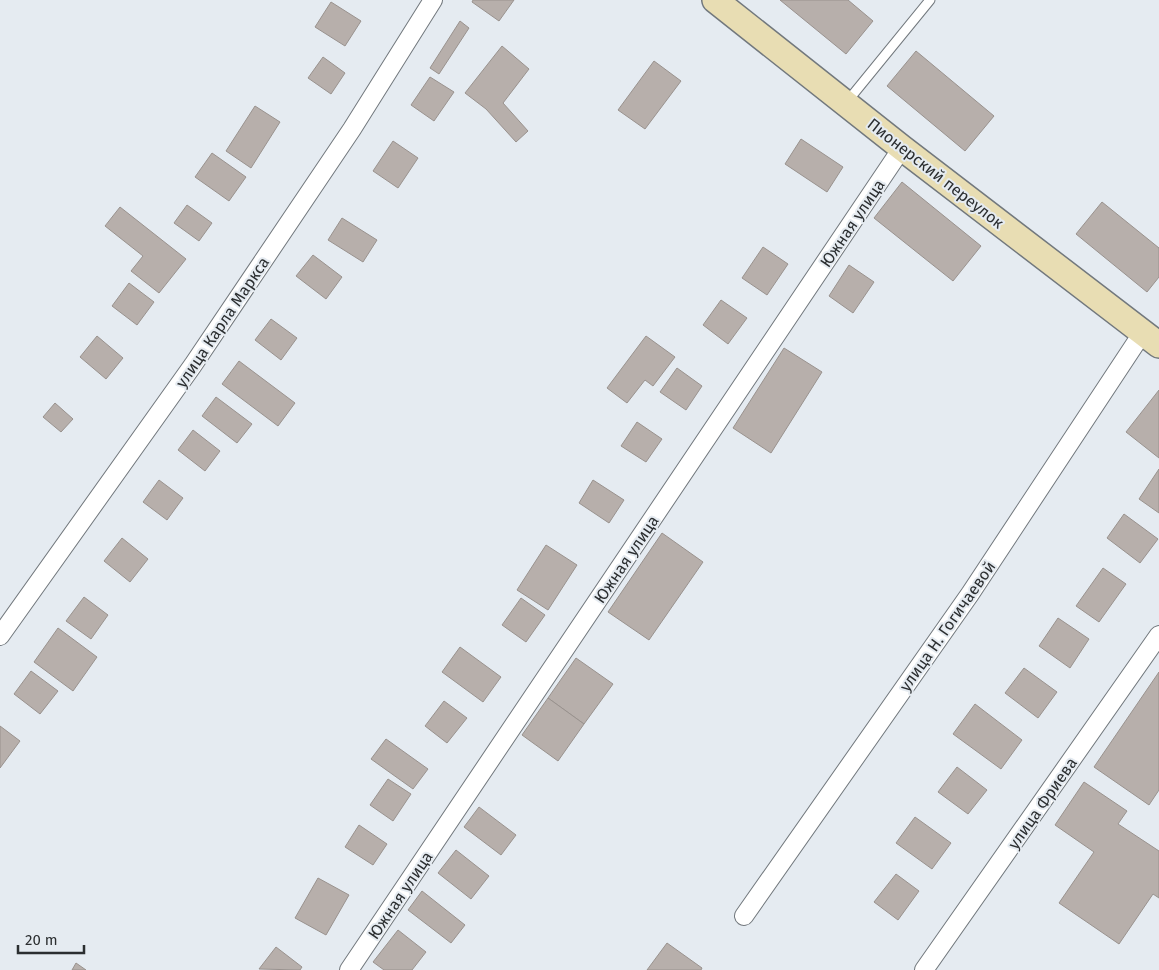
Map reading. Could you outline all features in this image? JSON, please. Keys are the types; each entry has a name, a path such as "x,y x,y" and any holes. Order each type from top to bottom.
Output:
{"street":[{"name":"улица Карла Маркса","path":"0,636 193,366 352,129 433,0"},
{"name":"Пионерский переулок","path":"715,0 902,148 1154,339"},
{"name":"Южная улица","path":"349,970 902,148"},
{"name":"улица Н. Гогичаевой","path":"744,916 970,594 1154,339"},
{"name":"улица Фриева","path":"924,970 1159,635"}],"lane":[{"path":"846,103 930,0"}],"building":[{"path":"473,0 514,0 499,21 472,2"},
{"path":"780,0 848,0 873,21 846,54"},
{"path":"331,2 361,21 345,46 315,27"},
{"path":"460,21 469,28 439,74 430,68"},
{"path":"502,46 529,69 503,103 528,131 516,142 486,109 465,93"},
{"path":"916,51 994,116 965,151 887,86"},
{"path":"323,57 345,73 331,94 308,78"},
{"path":"654,61 681,81 645,129 618,110"},
{"path":"430,77 454,92 434,121 411,105"},
{"path":"255,106 280,122 251,168 226,151"},
{"path":"801,139 843,167 827,192 785,164"},
{"path":"393,141 418,158 398,188 373,171"},
{"path":"212,153 246,177 229,201 195,177"},
{"path":"902,182 981,246 953,281 874,218"},
{"path":"1102,202 1159,248 1159,277 1147,292 1076,234"},
{"path":"187,205 212,223 199,241 174,223"},
{"path":"120,207 186,259 159,293 131,271 143,256 105,226"},
{"path":"342,218 377,240 363,262 328,240"},
{"path":"763,247 788,264 767,295 742,278"},
{"path":"313,255 342,277 326,299 296,276"},
{"path":"849,265 874,282 853,313 829,296"},
{"path":"129,283 154,302 137,325 112,306"},
{"path":"721,300 747,318 728,344 703,325"},
{"path":"271,319 297,338 281,360 255,340"},
{"path":"97,336 123,358 106,379 80,357"},
{"path":"646,336 675,357 653,386 645,380 627,403 607,388"},
{"path":"784,348 822,372 771,453 733,428"},
{"path":"239,361 295,403 278,426 222,384"},
{"path":"677,368 702,386 686,410 660,392"},
{"path":"1159,390 1159,458 1126,432"},
{"path":"216,397 252,424 237,443 202,416"},
{"path":"55,403 73,419 61,432 43,417"},
{"path":"637,422 662,439 646,462 621,446"},
{"path":"193,430 220,451 205,471 178,450"},
{"path":"1159,469 1159,513 1139,499"},
{"path":"159,480 183,498 167,520 143,502"},
{"path":"593,480 624,500 609,523 579,503"},
{"path":"1124,514 1158,539 1140,563 1107,538"},
{"path":"662,533 703,562 649,640 608,612"},
{"path":"122,538 148,559 130,582 104,561"},
{"path":"546,545 577,565 548,610 517,590"},
{"path":"1103,568 1126,584 1099,622 1076,606"},
{"path":"84,597 108,615 91,639 66,621"},
{"path":"521,598 545,615 526,642 502,625"},
{"path":"1058,618 1089,639 1070,668 1039,646"},
{"path":"58,628 97,657 73,691 34,662"},
{"path":"460,647 501,677 483,702 442,672"},
{"path":"576,658 613,684 584,724 548,698"},
{"path":"1024,668 1057,692 1038,718 1005,693"},
{"path":"31,671 58,691 40,714 14,694"},
{"path":"1159,672 1159,790 1149,805 1094,767"},
{"path":"548,698 584,724 558,761 522,735"},
{"path":"444,701 467,718 447,743 425,726"},
{"path":"975,704 1022,740 1001,769 953,734"},
{"path":"0,726 20,741 0,768"},
{"path":"386,739 428,769 413,789 371,759"},
{"path":"957,767 987,790 968,814 938,792"},
{"path":"388,779 411,794 393,821 370,805"},
{"path":"1084,782 1127,811 1118,824 1159,851 1159,898 1153,894 1119,944 1059,903 1094,852 1055,825"},
{"path":"479,807 516,835 501,855 464,827"},
{"path":"915,817 951,843 932,869 896,843"},
{"path":"359,825 387,844 373,865 345,847"},
{"path":"456,850 489,876 471,899 438,873"},
{"path":"896,874 919,891 898,920 874,902"},
{"path":"318,878 349,895 326,935 295,918"},
{"path":"422,891 465,925 451,943 408,910"},
{"path":"398,930 426,952 412,970 384,970 373,962"},
{"path":"667,943 702,968 701,970 647,970"},
{"path":"276,947 302,967 300,970 259,969"},
{"path":"76,963 86,970 72,970"}]}
